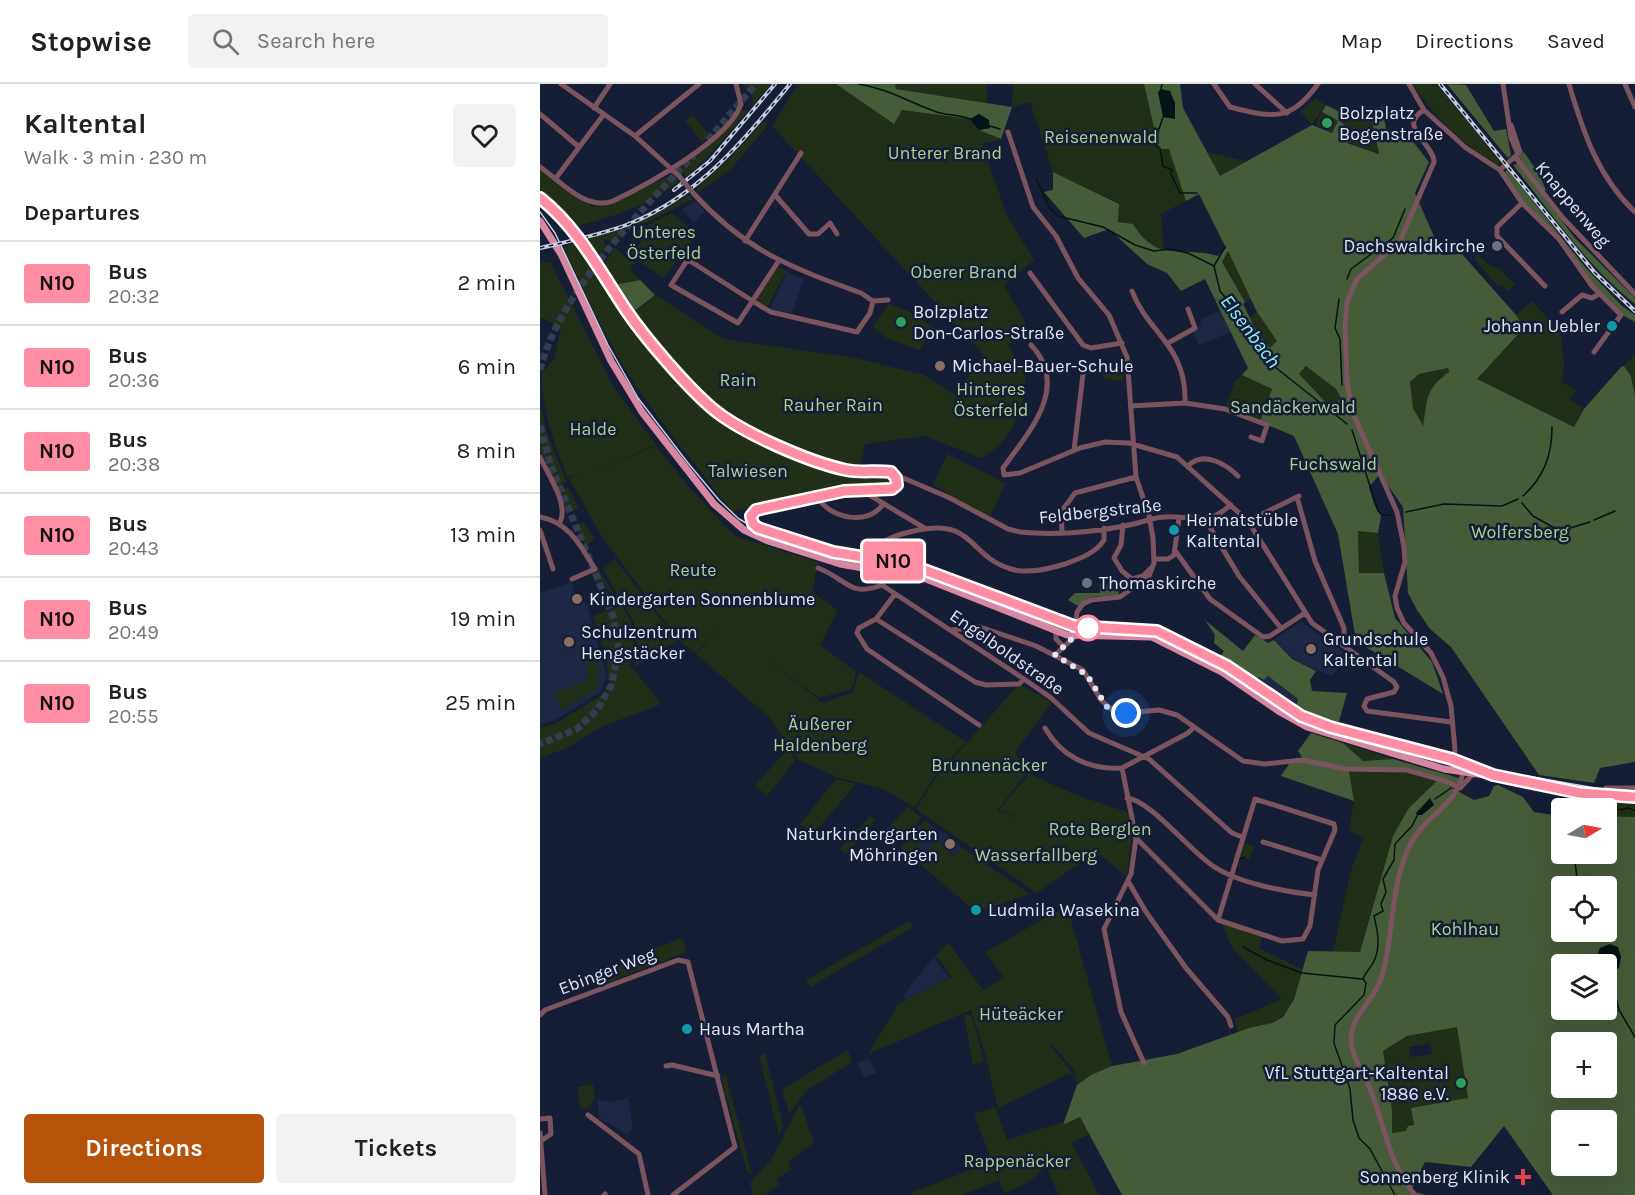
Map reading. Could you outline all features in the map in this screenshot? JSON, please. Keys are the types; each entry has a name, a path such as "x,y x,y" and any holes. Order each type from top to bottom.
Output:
{"main road":[{"path":"540,198 579,238 633,321 714,410 764,438 822,463 853,471 894,474 897,485 889,490 860,489 756,510 751,520 768,532 855,557 911,565 1080,628 1138,628 1157,631 1227,666 1309,720 1493,775 1601,798 1631,794"},
{"path":"540,221 561,254 611,361 630,393 671,450 728,519 768,541 840,564 878,569 932,581 1056,632 1084,637 1138,635 1152,637 1222,672 1280,712 1307,727 1458,763 1473,774 1493,775"},
{"path":"1580,793 1631,794"}],"street":[{"path":"561,84 635,136 674,169 695,195 745,242 778,262 861,293 873,301 888,300"},
{"path":"594,108 610,84"},
{"path":"687,84 690,90"},
{"path":"635,136 699,84"},
{"path":"540,167 589,202 604,204 674,169 734,118 741,104 736,84"},
{"path":"1214,84 1230,107 1275,115 1297,107 1318,84"},
{"path":"1255,84 1287,112"},
{"path":"1409,84 1424,110 1466,148 1500,170 1522,203 1559,239 1599,294 1621,315 1594,352"},
{"name":"Knappenweg","path":"1503,84 1509,121 1521,149 1516,156 1563,218 1635,294"},
{"path":"1569,84 1591,150 1606,178 1635,212"},
{"path":"1625,84 1635,107"},
{"path":"1424,110 1417,117 1414,128 1419,138 1432,152 1434,162 1398,244 1363,272 1350,295 1345,326 1347,382 1355,419 1398,517 1405,562 1396,589 1397,608 1404,623 1437,663 1450,701 1460,788"},
{"path":"540,114 579,147"},
{"path":"556,178 604,114"},
{"path":"1008,132 1033,207 1056,237 1078,278 1107,312 1129,362 1136,477 1150,520 1154,563 1144,580 1124,595 1083,604 1077,612 1084,637"},
{"path":"745,242 801,153"},
{"path":"1500,170 1516,156"},
{"path":"776,196 809,234 818,234 830,223 837,234"},
{"path":"1522,203 1497,227 1497,237 1545,286"},
{"path":"778,262 752,301 738,323 670,285 686,262 690,261 752,301 780,314 856,332 870,313 873,301"},
{"path":"1030,273 1083,345 1091,348 1122,343"},
{"path":"1132,291 1168,343 1180,367 1185,403"},
{"path":"1562,312 1582,295 1592,298 1599,294"},
{"path":"1168,343 1195,328 1188,309"},
{"path":"1031,345 1044,364 1048,381 1046,399 1025,441 1003,468 1004,475 1009,476 1074,450 1105,442 1133,445 1177,457 1189,465 1248,521 1312,623 1344,644 1396,685 1394,692 1366,699 1364,706 1367,711 1451,722"},
{"path":"1074,450 1083,374"},
{"path":"1131,406 1185,403 1225,409 1267,425 1262,441 1251,437"},
{"path":"540,457 563,512 560,522"},
{"path":"1189,465 1198,459 1205,458 1232,470 1238,477"},
{"name":"Feldbergstraße","path":"894,474 950,498 1008,529 1026,533 1104,528 1150,520 1207,517 1217,515 1232,505"},
{"path":"1062,531 1061,512 1075,493 1136,477"},
{"path":"897,485 907,480"},
{"path":"860,489 926,529"},
{"path":"1248,521 1298,496 1315,561 1344,628 1344,644"},
{"path":"818,498 832,512 849,516 872,516 883,504"},
{"path":"540,517 560,522 575,537 595,569 572,579"},
{"path":"1207,517 1208,525 1234,569 1281,628"},
{"path":"1179,518 1176,552 1210,599 1263,637 1268,637 1305,613"},
{"path":"1123,525 1121,545 1114,558 1116,564 1132,579 1143,576 1154,563 1168,559 1176,552"},
{"path":"818,568 854,589 866,590 882,585 877,559 879,547 886,540 926,529 945,528 962,533 999,564 1013,570 1029,571 1067,563 1091,552 1104,540 1104,528"},
{"path":"540,530 553,568"},
{"name":"Engelboldstraße","path":"882,585 1024,679 1050,698 1089,733 1143,755 1232,833 1242,837"},
{"path":"895,594 876,619 862,625 858,630 858,637 867,649 979,725"},
{"path":"876,619 975,682 986,685 1019,684 1024,679"},
{"path":"950,630 981,627 991,629 1055,655 1087,675 1101,700 1111,709 1126,713 1166,711 1177,715 1242,761 1265,764 1302,760 1356,770 1407,770 1460,788"},
{"path":"1055,655 1075,630 1080,628"},
{"path":"1056,632 1056,639 1063,646"},
{"path":"1045,728 1056,747 1079,760 1103,768 1122,768 1188,733 1194,727"},
{"path":"1122,768 1136,838 1128,880 1104,929 1121,1012 1144,1063"},
{"path":"1415,1195 1396,1166 1388,1146 1371,1091 1353,1050 1352,1024 1371,1000 1381,978 1397,887 1409,847 1419,830 1473,774"},
{"path":"1606,788 1631,794"},
{"path":"1127,798 1144,805 1211,865 1289,893 1315,895"},
{"path":"1136,838 1218,920 1274,940 1300,941 1310,926 1322,860 1335,830 1332,822 1255,799 1218,920"},
{"path":"1263,842 1322,860"},
{"path":"1128,880 1146,912 1186,968 1228,1017 1232,1026"},
{"name":"Ebinger Weg","path":"540,1015 545,1010 678,960 685,960 718,1076"},
{"path":"666,1066 672,1065 718,1076 735,1147 673,1195"},
{"path":"588,1115 636,1149 642,1160 648,1195"},
{"path":"540,1119 550,1118 551,1134 540,1141"},
{"path":"540,1133 544,1195"}],"shaded area":[{"path":"1161,89 1170,91 1175,103 1175,119 1163,117 1158,92"},
{"path":"979,114 989,120 990,128 979,130 970,119"},
{"path":"696,201 705,211 694,223 682,209"},
{"path":"787,272 804,279 792,313 770,309"},
{"path":"1220,311 1231,332 1199,345 1193,332 1201,325 1201,319"},
{"name":"Schulzentrum Hengstäcker","path":"571,582 574,593 578,592 588,609 607,675 601,692 555,720 540,724 540,593"},
{"name":"Grundschule Kaltental","path":"1301,622 1349,655 1332,676 1298,662 1274,640"},
{"path":"1268,676 1298,699 1296,708 1256,680 1259,677 1264,680"},
{"path":"1430,798 1434,805 1422,815 1417,815 1416,813"},
{"name":"Naturkindergarten Möhringen","path":"934,827 952,838 962,848 956,857 937,841 919,863 909,855"},
{"path":"1610,944 1618,947 1621,957 1619,968 1617,969 1617,954 1598,954 1600,948"},
{"path":"934,957 949,978 906,1000 904,997 910,986"},
{"path":"869,1058 876,1073 864,1078 857,1063"},
{"path":"628,1098 633,1127 628,1135 599,1118 597,1099 610,1102"}],"green space":[{"path":"743,84 771,84 754,105 752,96"},
{"path":"798,84 836,84 894,124 902,110 970,119 979,130 1001,139 982,144 1007,216 1034,260 1004,285 1026,324 1008,346 1024,371 1025,387 1015,423 1000,444 981,458 925,436 865,444 859,474 891,476 891,485 732,511 662,423 636,386 600,323 564,248 576,243 630,316 656,295 723,339 855,358 924,375 956,396 983,354 772,126"},
{"path":"836,84 895,84 896,89 1012,107 1001,139 979,130 990,128 979,114 970,119 902,110 894,124"},
{"path":"895,84 987,84 987,103 895,89"},
{"name":"Reisenenwald","path":"1013,84 1144,84 1159,149 1169,148 1186,201 1161,214 1164,251 1144,241 1133,224 1118,222 1119,203 1053,172 1030,102 1012,107"},
{"name":"Wolfersberg","path":"1144,84 1180,84 1183,108 1220,176 1312,125 1332,133 1338,121 1322,112 1326,105 1340,112 1341,122 1353,133 1347,143 1379,154 1372,120 1382,106 1387,134 1414,143 1429,162 1415,193 1442,255 1462,254 1516,315 1524,328 1477,379 1574,427 1584,409 1624,366 1631,376 1635,396 1635,762 1600,768 1594,783 1539,775 1451,647 1430,629 1408,593 1403,507 1380,474 1369,487 1374,504 1381,516 1378,533 1358,531 1359,573 1384,573 1395,618 1432,662 1443,694 1356,641 1338,534 1294,436 1260,422 1272,389 1242,375 1248,368 1205,279 1181,291 1167,273 1147,264 1109,229 1084,238 1044,192 1053,190 1053,172 1119,204 1118,222 1133,224 1151,244 1170,251 1218,256 1226,248 1199,194 1186,201 1169,149 1159,149","holes":["1228,251 1257,312 1277,341 1270,348 1258,334 1243,304 1245,302 1222,262","1306,366 1336,389 1341,398 1331,408 1299,374","1448,368 1449,372 1435,384 1428,396 1423,426 1413,408 1410,382 1419,374"]},
{"path":"1412,84 1436,84 1503,165 1493,165 1459,138 1429,107"},
{"path":"1447,84 1466,85 1494,131 1506,129 1511,155 1508,158"},
{"path":"1315,98 1325,105 1312,125 1301,112"},
{"path":"1380,107 1372,119 1378,153 1348,142 1354,133 1341,122 1340,112 1353,110 1354,114 1357,114 1358,110"},
{"path":"742,110 749,110 710,155 686,177 679,167 732,122"},
{"name":"Bolzplatz Bogenstraße","path":"1321,113 1338,121 1332,133 1316,125"},
{"path":"693,115 710,136 702,142 685,121"},
{"path":"764,121 768,125 730,170 699,192 696,188 729,159"},
{"path":"1207,152 1245,161 1220,176"},
{"path":"1524,152 1539,174 1546,190 1543,192 1517,158"},
{"path":"1518,163 1575,238 1635,298 1635,304 1601,273 1570,238 1513,165"},
{"path":"540,169 593,207 621,200 669,176 674,176 679,182 629,210 573,227 564,215 540,194"},
{"path":"1507,169 1586,268 1622,306 1635,315 1635,322 1621,314 1595,287 1560,239 1523,203 1504,174"},
{"path":"689,195 692,199 623,232 614,242 602,238 608,249 596,257 585,239 649,218"},
{"name":"Unteres Österfeld","path":"672,213 697,236 663,278 629,254 642,242 632,233"},
{"path":"615,247 629,261 636,262 630,269 640,280 614,285 603,267"},
{"path":"1228,251 1251,299 1245,302 1222,262"},
{"path":"1478,255 1487,264 1500,269 1515,285 1508,291 1501,284 1498,286 1474,259"},
{"path":"550,262 615,389 656,445 587,475 656,446 689,487 735,536 818,562 812,592 838,610 820,645 856,672 852,689 819,698 761,654 823,703 853,692 859,672 966,742 933,779 915,808 884,789 839,778 798,760 770,718 696,654 723,623 695,653 679,641 601,535 569,478 587,472 568,477 554,439 544,400 542,373 554,359 561,327 540,317 540,263"},
{"path":"778,267 787,271 767,307 757,298"},
{"path":"640,280 655,295 633,312 614,285"},
{"path":"1533,301 1561,335 1564,367 1562,382 1576,391 1570,399 1584,409 1574,427 1477,379 1524,329 1516,315"},
{"path":"888,304 913,313 934,328 919,350 888,339 873,327"},
{"path":"1257,312 1277,341 1269,349 1250,317"},
{"path":"1635,354 1635,396 1631,376 1624,366"},
{"path":"1125,363 1123,382 1103,378 1101,368"},
{"path":"1306,366 1336,389 1341,398 1331,409 1299,375"},
{"path":"1448,368 1449,372 1442,377 1429,395 1424,427 1413,408 1410,382 1419,374"},
{"path":"1242,375 1272,389 1260,422 1225,409 1234,383"},
{"path":"542,411 547,433 566,481 558,488 540,451 540,412"},
{"path":"947,454 1005,483 990,518 933,485"},
{"path":"568,487 579,508 567,514 559,491"},
{"path":"583,522 595,539 586,545 575,527"},
{"path":"1358,530 1378,533 1384,573 1359,573"},
{"path":"615,559 677,641 635,666 637,644 634,622 603,569"},
{"path":"598,569 630,619 634,646 630,665 661,704 599,728 567,748 540,758 540,728 557,723 603,694 609,682 607,662 593,616 619,607 603,581 596,583 592,573"},
{"path":"1100,584 1118,585 1119,595 1091,597 1078,606 1068,600 1075,593 1100,593"},
{"path":"1205,620 1243,651 1255,635 1268,643 1274,640 1292,659 1316,671 1310,680 1312,691 1347,693 1338,725 1296,708 1298,699 1268,676 1264,680 1259,677 1256,680 1220,657 1224,651 1214,643 1215,635"},
{"path":"596,659 599,671 597,687 561,710 555,692 582,683 588,678 585,664"},
{"path":"1019,684 1052,703 1015,752 1027,772 997,811 1020,818 999,810 1029,774 1076,795 1127,812 1132,833 1127,877 1100,854 1093,854 1037,893 916,809 935,779"},
{"path":"1311,733 1343,743 1363,761 1393,759 1459,778 1457,784 1409,768 1349,771 1354,801 1281,776 1291,761 1303,758 1298,751"},
{"path":"1343,743 1393,759 1363,761"},
{"path":"788,749 795,760 767,796 755,785"},
{"path":"1349,770 1406,772 1438,780 1393,836 1360,952 1333,952 1351,870 1364,837 1349,831 1354,801"},
{"path":"836,779 856,784 814,833 800,824"},
{"name":"Kohlhau","path":"1438,780 1474,800 1489,796 1494,786 1498,785 1523,797 1534,812 1551,815 1551,864 1617,864 1617,816 1635,817 1635,1195 1553,1195 1504,1126 1471,1167 1425,1162 1411,1191 1427,1195 1122,1195 1080,1117 1063,1125 1077,1085 1091,1075 1112,1066 1177,1054 1249,1028 1272,1023 1283,1017 1294,999 1308,951 1360,952 1393,836 1409,808","holes":["1457,1027 1468,1098 1411,1108 1414,1125 1408,1126 1406,1131 1392,1133 1392,1110 1383,1051 1407,1036"]},
{"path":"1617,803 1635,804 1635,817 1617,816"},
{"path":"908,806 921,818 905,839 890,826"},
{"path":"870,816 875,820 846,854 840,849"},
{"path":"925,820 934,827 909,855 900,848"},
{"path":"937,841 955,857 962,848 1030,894 976,912 919,863"},
{"path":"1244,843 1254,846 1250,859 1240,857"},
{"name":"Hüteäcker","path":"1067,906 1112,1066 1091,1075 1077,1085 1074,1070 1051,1043 1050,1045 1068,1067 1076,1082 1070,1073 998,1108 985,1054 971,1010 868,1054 898,1004 952,977 936,955 948,943 983,990 1004,978 985,952"},
{"path":"909,921 913,927 810,987 806,980"},
{"path":"1222,923 1261,937 1260,949 1302,969 1288,1008 1283,1015 1270,1024 1238,1033 1235,1019 1282,999 1232,948"},
{"path":"683,938 686,952 609,982 606,966"},
{"path":"964,1015 970,1015 973,1020 984,1061 973,1065"},
{"path":"1457,1027 1468,1099 1411,1108 1414,1125 1406,1131 1391,1133 1392,1110 1383,1051 1407,1036","holes":["1430,1043 1432,1054 1410,1057 1409,1047"]},
{"path":"848,1050 852,1062 806,1091 789,1114 782,1089"},
{"path":"765,1053 783,1126 779,1135 759,1056"},
{"path":"726,1075 752,1174 747,1171 721,1078"},
{"path":"593,1084 595,1097 590,1107 581,1109 577,1087"},
{"path":"801,1105 814,1143 788,1162 791,1169 777,1179 779,1185 764,1195 753,1195 750,1183 771,1160"},
{"name":"Rappenäcker","path":"995,1107 1007,1140 1062,1122 1063,1125 1080,1117 1089,1134 1072,1143 1099,1195 1059,1195 1046,1167 1026,1184 1004,1193 999,1180 962,1195 913,1195 912,1192 992,1162 974,1114"}],"waterway":[{"path":"858,84 887,92 938,113 970,119"},
{"name":"Elsenbach","path":"1161,89 1162,84"},
{"name":"Elsenbach","path":"1163,117 1154,144 1160,148 1163,166 1172,170 1171,174 1180,193 1197,193"},
{"path":"990,126 1000,129"},
{"path":"1036,178 1049,207 1058,216 1103,227 1135,245 1154,251 1170,249 1188,253 1214,266"},
{"path":"1347,279 1351,269 1393,238 1405,209"},
{"name":"Elsenbach","path":"1225,247 1214,266 1220,291 1258,338 1275,367 1347,424"},
{"path":"1339,299 1335,328 1340,339 1342,385"},
{"path":"1523,496 1536,481 1545,465 1552,427"},
{"name":"Elsenbach","path":"1352,430 1378,511 1383,515 1390,515"},
{"path":"1406,512 1444,504 1502,506 1518,499"},
{"path":"1522,503 1533,516 1560,531 1590,522"},
{"path":"1594,520 1615,511"},
{"path":"1435,799 1451,788"},
{"path":"1617,808 1635,810"},
{"path":"1395,1195 1370,1149 1359,1138 1353,1120 1350,1089 1334,1043 1335,1025 1364,995 1366,983 1363,979 1376,958 1378,946 1374,916 1383,911 1381,904 1386,892 1383,879 1394,860 1395,844 1412,826 1418,814"},
{"path":"1239,859 1245,857"},
{"path":"1237,863 1237,871"},
{"path":"1575,864 1577,876"},
{"path":"1243,947 1267,960 1302,973 1362,979"},
{"path":"1617,1002 1619,1010 1635,1037"}],"tunnel":[{"path":"708,140 756,84"},
{"path":"540,370 550,341 564,312 583,283 627,228 694,155"},
{"path":"540,426 551,466 613,616 619,650 611,686 597,710 577,729 540,744"}],"tram line":[{"path":"540,212 555,233 608,345 638,398 719,500 739,519 768,535 836,557 916,570 1067,629 1089,632 1137,630 1158,634 1228,669 1292,714 1328,729 1452,763 1601,789 1635,791"}],"railway":[{"path":"674,190 710,161 775,84"},
{"path":"540,248 596,235 629,224 677,198 699,182 737,146 790,84"},
{"path":"1440,84 1595,273 1635,311"}],"bus line":[{"name":"N10","path":"540,198 549,204 579,238 633,321 714,410 729,421 822,463 853,471 891,472 896,478 897,485 892,489 844,491 792,504 761,508 751,516 753,524 758,528 833,552 911,565 1074,626 1099,629 1144,628 1157,631 1227,666 1301,716 1330,727 1452,759 1493,775 1580,793 1635,797"}],"place":[{"name":"Bolzplatz Bogenstraße","path":"1327,123"},
{"name":"Dachswaldkirche","path":"1497,246"},
{"name":"Bolzplatz Don-Carlos-Straße","path":"901,322"},
{"name":"Johann Uebler","path":"1612,326"},
{"name":"Michael-Bauer-Schule","path":"940,366"},
{"name":"Heimatstüble Kaltental","path":"1174,530"},
{"name":"Thomaskirche","path":"1087,583"},
{"name":"Kindergarten Sonnenblume","path":"577,599"},
{"name":"Schulzentrum Hengstäcker","path":"569,642"},
{"name":"Grundschule Kaltental","path":"1311,649"},
{"name":"Naturkindergarten Möhringen","path":"950,844"},
{"name":"Ludmila Wasekina","path":"976,910"},
{"name":"Haus Martha","path":"687,1029"},
{"name":"VfL Stuttgart-Kaltental 1886 e.V.","path":"1461,1083"},
{"name":"Sonnenberg Klinik","path":"1523,1177"}],"route":[{"path":"1088,628 1079,631 1055,655 1078,667 1087,675 1107,707 1126,713"}],"park label":[{"name":"Unterer Brand","path":"945,153"},
{"name":"Oberer Brand","path":"964,272"},
{"name":"Rain","path":"738,380"},
{"name":"Hinteres Österfeld","path":"991,399"},
{"name":"Rauher Rain","path":"833,405"},
{"name":"Sandäckerwald","path":"1293,407"},
{"name":"Halde","path":"593,429"},
{"name":"Fuchswald","path":"1333,464"},
{"name":"Talwiesen","path":"748,471"},
{"name":"Reute","path":"693,570"},
{"name":"Äußerer Haldenberg","path":"820,734"},
{"name":"Brunnenäcker","path":"989,765"},
{"name":"Rote Berglen","path":"1100,829"},
{"name":"Wasserfallberg","path":"1036,855"}]}
